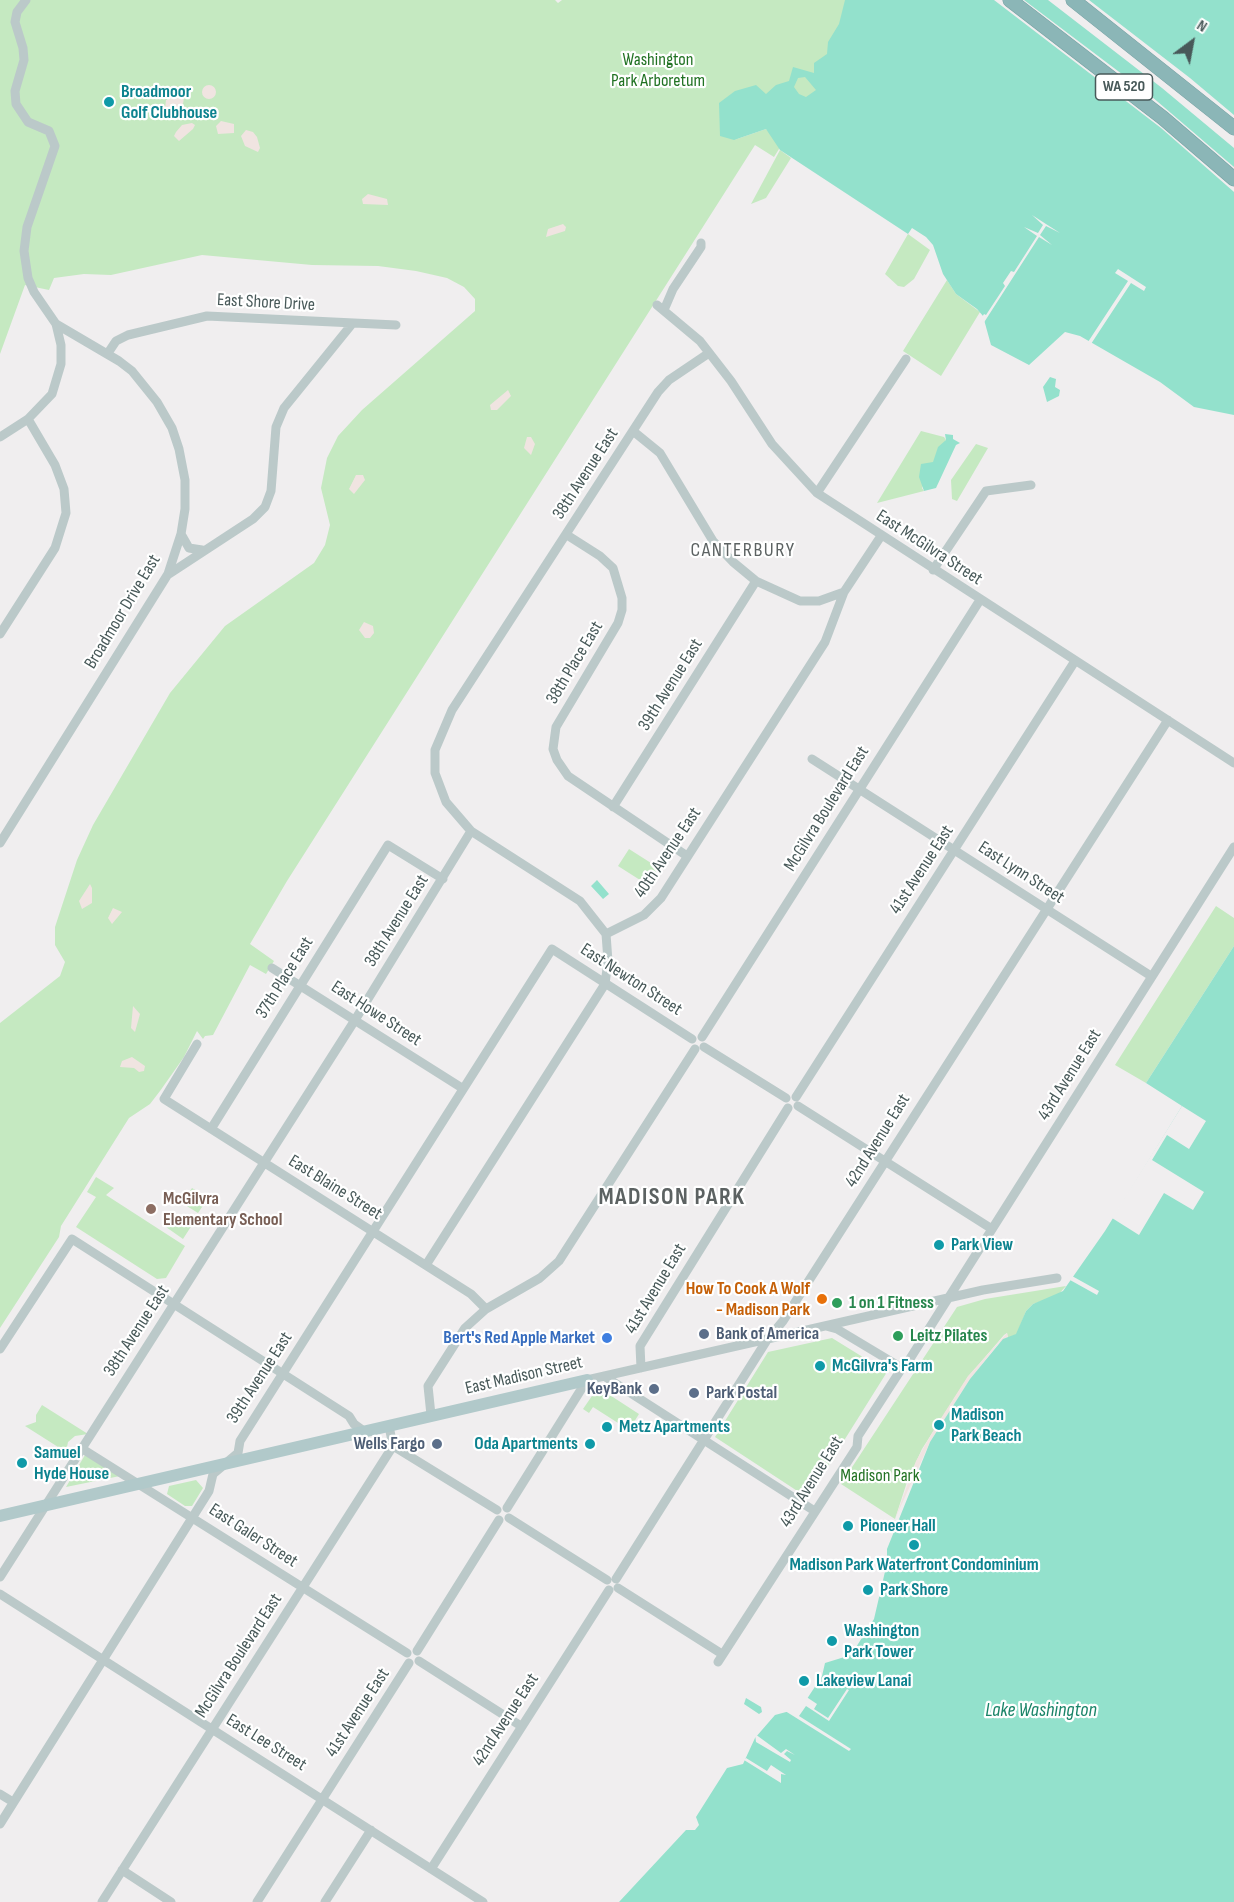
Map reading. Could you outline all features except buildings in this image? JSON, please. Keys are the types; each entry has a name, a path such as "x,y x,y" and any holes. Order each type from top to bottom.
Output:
{"highway":[{"name":"WA 520","path":"1010,0 1164,118 1234,179"},
{"name":"WA 520","path":"1073,0 1234,128"}],"main road":[{"name":"East Madison Street","path":"0,1516 587,1380"}],"street":[{"name":"Broadmoor Drive East","path":"0,843 168,574 182,534 185,509 183,467 172,428 149,391 132,371 108,353 56,324 34,292 25,264 27,227 55,146 49,131 28,122 15,104 15,91 24,60 15,22 17,12 26,0"},
{"name":"East McGilvra Street","path":"701,243 701,247 661,308 690,330 709,353 772,444 817,493 1234,763"},
{"name":"East Shore Drive","path":"108,353 116,341 128,335 207,316 396,325"},
{"path":"0,437 28,418 51,394 57,380 61,345 56,324"},
{"path":"168,574 253,519 265,507 271,491 276,427 284,408 352,324"},
{"name":"38th Avenue East","path":"0,1577 355,1020 471,831 452,811 438,783 434,764 438,741 452,710 658,392 669,380 709,353"},
{"path":"817,493 906,360"},
{"path":"0,634 55,548 66,513 64,489 55,465 28,418"},
{"path":"633,431 660,453 713,540 733,562 756,580 800,601 819,602 844,592"},
{"path":"933,570 986,491 1031,485"},
{"path":"182,534 189,548 198,551 207,549"},
{"name":"38th Place East","path":"567,535 600,556 613,568 622,598 622,610 618,624 556,727 553,749 557,760 568,776 613,807"},
{"name":"40th Avenue East","path":"606,934 624,927 652,908 661,898 825,642 844,592 881,536"},
{"name":"39th Avenue East","path":"613,807 756,580"},
{"name":"McGilvra Boulevard East","path":"431,1415 428,1386 465,1328 486,1309 540,1278 559,1261 980,600"},
{"name":"41st Avenue East","path":"641,1368 640,1346 792,1102 1075,661"},
{"name":"42nd Avenue East","path":"431,1869 767,1340 781,1324 1168,720"},
{"name":"East Lynn Street","path":"812,759 1151,976"},
{"path":"613,807 687,856"},
{"path":"426,1265 605,984 608,955 606,934 590,912 570,893 471,831"},
{"name":"37th Place East","path":"211,1128 388,845 443,879"},
{"name":"43rd Avenue East","path":"613,1584 720,1658 813,1510 857,1447 858,1436 906,1365 1234,847"},
{"name":"39th Avenue East","path":"0,1824 102,1658 209,1491 213,1474 238,1453 240,1441 552,949"},
{"name":"East Newton Street","path":"552,949 992,1229"},
{"name":"East Howe Street","path":"272,968 462,1089"},
{"name":"East Blaine Street","path":"197,1044 164,1099 471,1294 486,1309"},
{"path":"0,1349 72,1239 349,1416 354,1425 365,1432"},
{"name":"East Madison Street","path":"587,1380 983,1290 1057,1278"},
{"path":"920,1305 930,1310 934,1320"},
{"path":"851,1338 856,1318"},
{"path":"821,1326 837,1329 902,1368"},
{"path":"604,1376 813,1510"},
{"name":"41st Avenue East","path":"257,1902 587,1380"},
{"path":"389,1426 393,1446 613,1584"},
{"name":"McGilvra Boulevard East","path":"102,1902 393,1446"},
{"name":"East Galer Street","path":"81,1448 521,1726"},
{"name":"East Lee Street","path":"0,1594 483,1902"},
{"path":"0,1794 13,1802"},
{"path":"325,1902 371,1830"},
{"path":"122,1870 171,1902"}],"green space":[{"name":"Washington Park Arboretum","path":"0,0 555,0 558,3 562,0 998,0 812,106 734,140 766,129 784,141 774,157 755,145 287,881 250,944 274,961 266,974 250,965 213,1035 205,1036 203,1039 197,1031 184,1057 150,1104 129,1118 61,1226 59,1237 0,1328 0,1023 60,976 65,962 55,945 55,927 77,860 93,825 170,693 225,626 314,563 325,545 330,525 321,488 327,458 338,436 362,410 475,311 475,299 464,287 447,278 416,271 378,266 312,265 202,255 111,275 84,274 54,278 49,290 25,285 0,354"},
{"path":"780,150 791,158 766,198 751,204"},
{"path":"908,234 930,250 914,279 904,287 898,286 885,274"},
{"path":"947,280 956,294 980,312 941,376 903,351"},
{"path":"921,431 944,437 946,440 922,488 924,491 877,503"},
{"path":"976,444 988,448 957,501 952,499 951,480"},
{"path":"629,849 662,870 651,887 618,866"},
{"path":"1216,906 1234,918 1234,946 1146,1083 1115,1065"},
{"path":"96,1177 114,1188 106,1195 185,1246 166,1278 157,1279 76,1227 96,1197 87,1192"},
{"path":"192,1188 208,1198 198,1213 182,1203"},
{"path":"175,1214 192,1225 183,1239 166,1227"},
{"name":"Madison Park","path":"1066,1286 1057,1296 1033,1304 1026,1311 1017,1334 1008,1338 1007,1333 1004,1335 968,1377 922,1449 907,1482 895,1519 841,1484 957,1307 985,1299"},
{"name":"Madison Park","path":"832,1338 887,1372 808,1498 715,1437 768,1352"},
{"path":"602,1390 639,1414 629,1430 593,1407 589,1413 583,1409 594,1393"},
{"path":"42,1405 88,1434 75,1436 68,1442 66,1452 25,1426 36,1422 36,1415"},
{"path":"85,1455 120,1476 66,1487"},
{"path":"196,1480 203,1488 192,1506 185,1506 167,1494 169,1486"}],"sand":[{"path":"206,85 212,85 216,92 212,99 206,99 202,95 202,89"},
{"path":"180,95 184,98 183,104 172,110 165,109 166,100"},
{"path":"221,121 234,124 234,133 218,134 216,126"},
{"path":"192,123 195,125 193,129 179,141 174,136 182,125"},
{"path":"246,130 253,132 257,137 260,148 258,152 245,146 241,136"},
{"path":"368,194 387,199 388,205 363,204 362,199"},
{"path":"563,224 566,227 565,231 546,237 548,229"},
{"path":"508,390 511,396 497,410 491,410 490,405"},
{"path":"527,437 531,437 535,444 531,455 524,448"},
{"path":"356,475 363,475 365,480 354,494 349,489"},
{"path":"364,622 373,626 374,633 370,638 365,638 359,630"},
{"path":"90,884 92,903 82,909 79,901"},
{"path":"113,908 122,912 112,924 108,918"},
{"path":"133,1006 140,1014 135,1032 131,1028"},
{"path":"132,1057 145,1066 144,1071 139,1072 134,1068 120,1067 122,1061"},
{"name":"Madison Park Beach","path":"1007,1333 1008,1338 999,1343 970,1379 930,1442 895,1519 916,1461 936,1426 968,1376"}],"water":[{"path":"845,0 1234,0 1234,415 1194,407 1160,382 1080,336 1065,332 1029,365 991,345 983,316 956,294 943,274 933,245 926,237 912,228 908,234 780,150 766,129 734,140 720,136 719,103 735,91 756,85 766,94 776,85 789,81 793,67 814,73 814,63 827,54 828,42 839,24","holes":["805,77 816,90 806,97 799,94 794,87 798,78"]},
{"path":"1050,377 1056,379 1055,387 1060,390 1059,396 1047,402 1043,387"},
{"path":"945,434 953,435 953,439 960,443 956,445 936,488 924,491 919,477 921,464 933,462 938,447 946,440"},
{"path":"597,880 609,894 603,899 591,886"},
{"name":"Lake Washington","path":"1234,946 1234,1902 619,1902 686,1830 695,1830 699,1825 696,1817 727,1768 743,1764 755,1738 775,1715 801,1708 822,1676 825,1663 851,1655 874,1619 887,1563 887,1549 930,1442 970,1379 1003,1339 1016,1334 1026,1311 1033,1304 1063,1291 1105,1231 1182,1106 1146,1083"},
{"path":"746,1698 761,1707 762,1712 759,1714 744,1704"}],"pier":[{"path":"994,0 1024,0 1151,96 1234,167 1234,192 1161,128"},
{"path":"1048,0 1089,0 1190,78 1234,115 1234,148 1162,88"},
{"path":"1032,215 1060,233 1046,226 1040,235 1052,245 1039,237 983,324 981,319 1005,286 1003,283 1011,271 1014,272 1037,236 1024,227 1038,233 1043,225"},
{"path":"1118,269 1146,287 1144,291 1131,283 1091,344 1088,342 1128,281 1115,273"},
{"path":"1182,1106 1206,1121 1189,1149 1167,1135 1152,1160 1204,1192 1193,1210 1164,1193 1139,1235 1112,1218"},
{"path":"1072,1276 1099,1291 1097,1295 1070,1280"},
{"path":"847,1689 849,1690 829,1721 806,1706 799,1716 851,1749 849,1751 782,1709 786,1709 774,1700 783,1690 797,1700 794,1708 799,1706 805,1696 817,1704 814,1709 828,1718"},
{"path":"755,1734 781,1753 786,1749 795,1755 787,1751 784,1754 791,1760 790,1762 756,1742"},
{"path":"746,1758 767,1771 771,1765 786,1775 781,1774 781,1783 744,1760"}],"place":[{"name":"Broadmoor Golf Clubhouse","path":"109,102"},
{"name":"McGilvra Elementary School","path":"151,1209"},
{"name":"Park View","path":"939,1245"},
{"name":"How To Cook A Wolf - Madison Park","path":"822,1299"},
{"name":"1 on 1 Fitness","path":"837,1303"},
{"name":"Bank of America","path":"704,1334"},
{"name":"Leitz Pilates","path":"898,1336"},
{"name":"Bert's Red Apple Market","path":"607,1338"},
{"name":"McGilvra's Farm","path":"820,1366"},
{"name":"KeyBank","path":"654,1389"},
{"name":"Park Postal","path":"694,1393"},
{"name":"Madison Park Beach","path":"939,1425"},
{"name":"Metz Apartments","path":"607,1427"},
{"name":"Wells Fargo","path":"437,1444"},
{"name":"Oda Apartments","path":"590,1444"},
{"name":"Samuel Hyde House","path":"22,1463"},
{"name":"Pioneer Hall","path":"848,1526"},
{"name":"Madison Park Waterfront Condominium","path":"914,1545"},
{"name":"Park Shore","path":"868,1590"},
{"name":"Washington Park Tower","path":"832,1641"},
{"name":"Lakeview Lanai","path":"804,1681"}],"district":[{"name":"CANTERBURY","path":"743,551"},
{"name":"MADISON PARK","path":"672,1198"}]}
